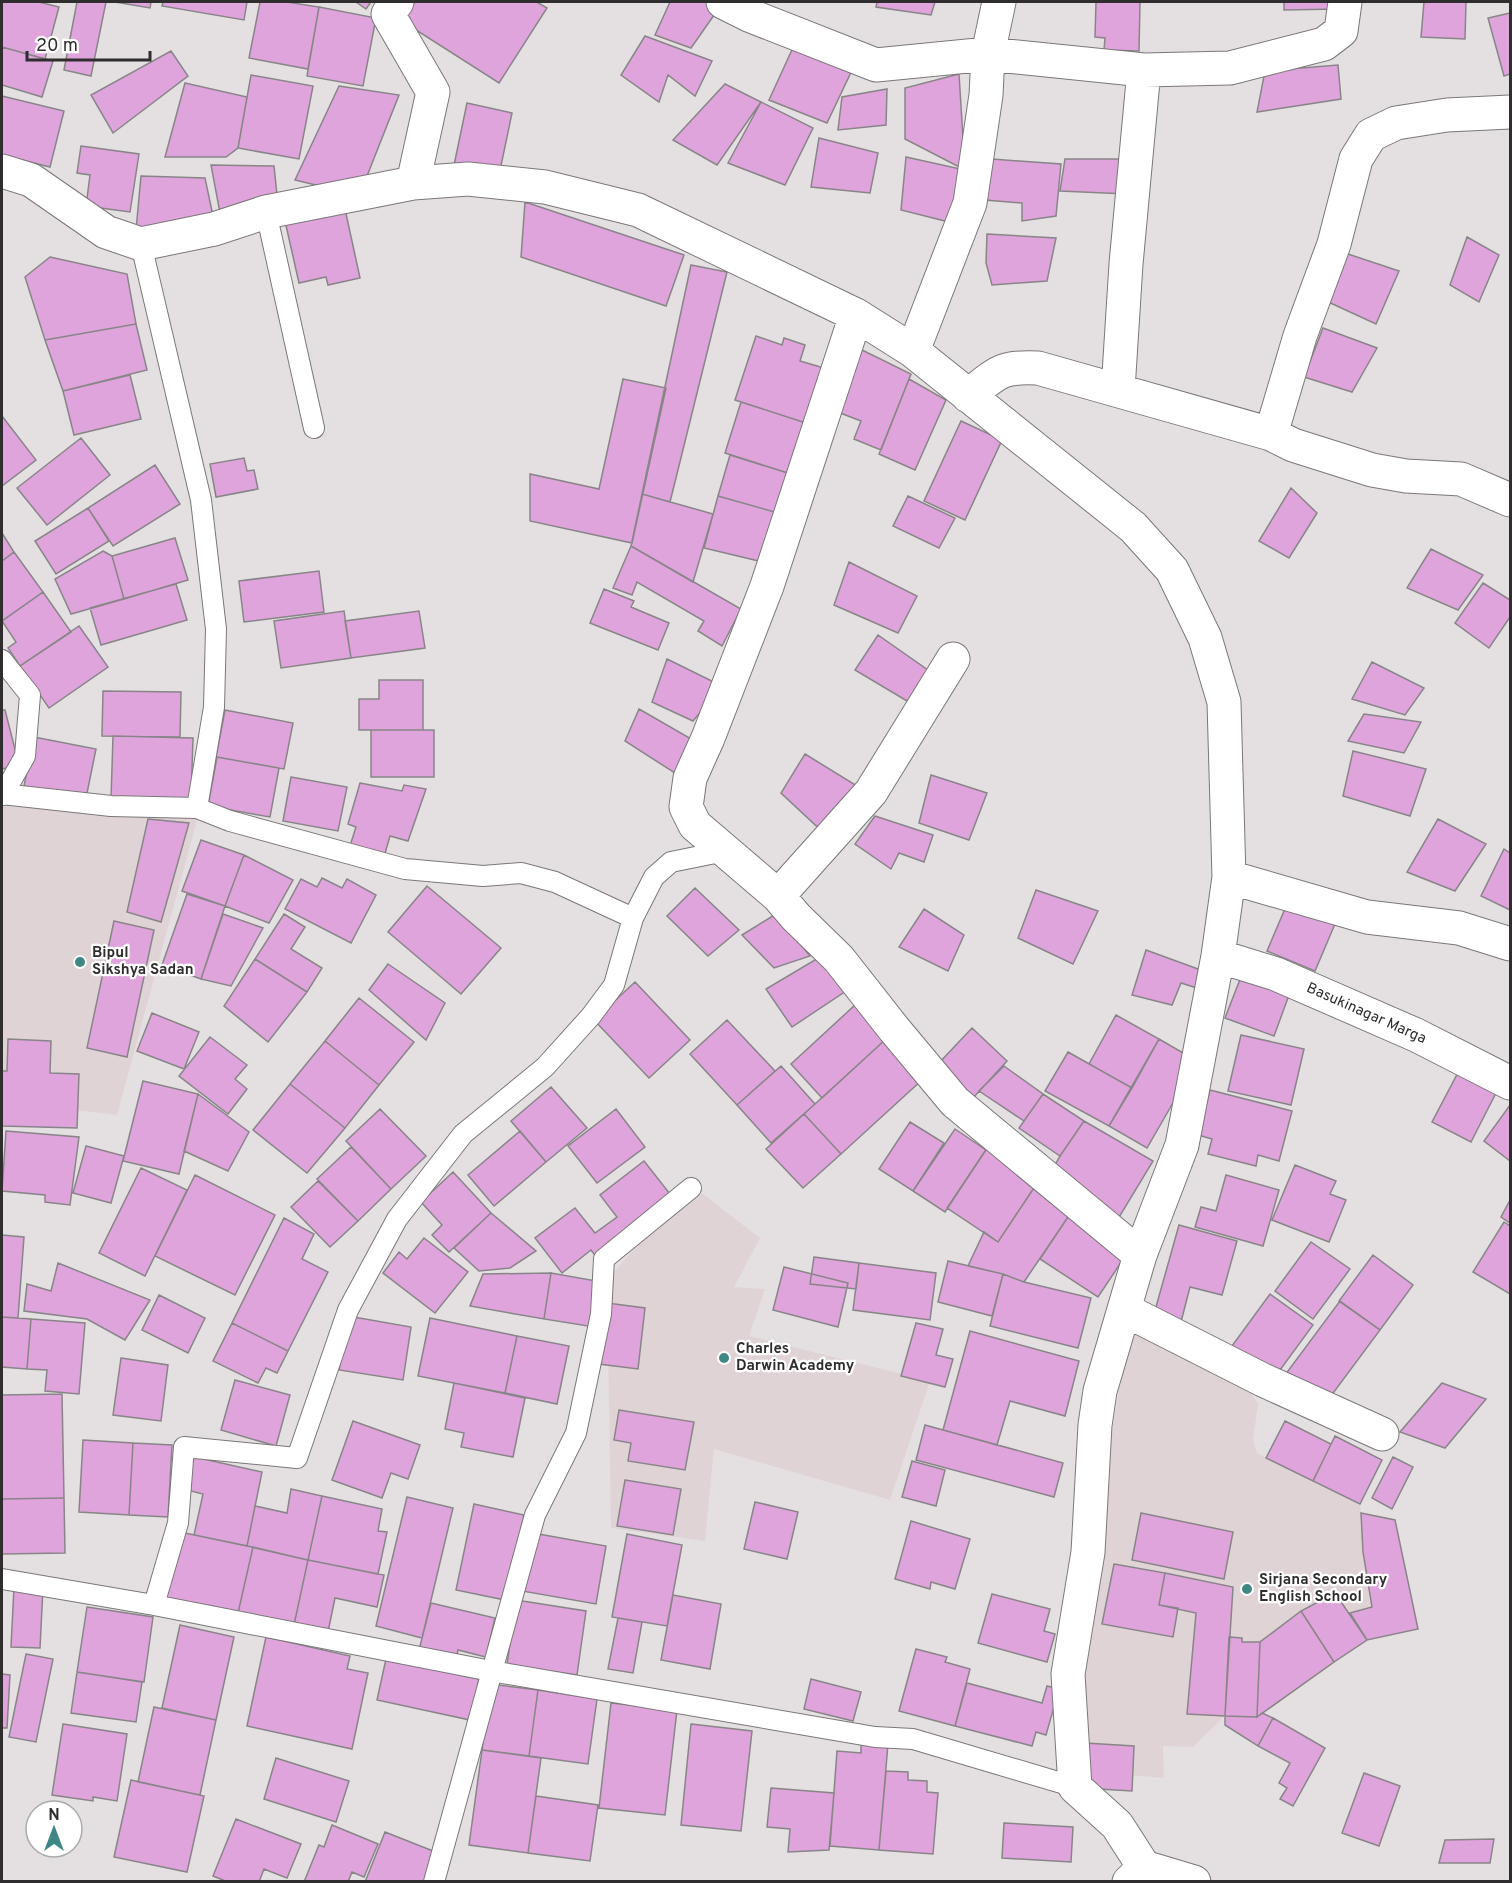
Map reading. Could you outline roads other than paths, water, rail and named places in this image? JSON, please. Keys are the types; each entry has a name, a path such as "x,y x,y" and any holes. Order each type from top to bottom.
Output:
{"street":[{"path":"397,2 388,14 433,92 413,183"},
{"path":"723,2 751,16 876,65 988,54 1144,70 1230,68 1261,58 1324,44 1341,31 1345,2"},
{"path":"913,351 970,203 986,95 988,54 999,2"},
{"path":"1118,390 1126,264 1144,70"},
{"path":"1271,434 1300,336 1334,244 1356,159 1371,135 1396,123 1447,115 1510,112"},
{"path":"2,171 31,180 106,232 141,244 214,230 266,212 413,183 468,179 545,187 638,210 856,315 913,351 1133,527 1172,570 1205,638 1224,702 1229,877 1218,956 1182,1145 1140,1255 1100,1391 1095,1425 1088,1552 1068,1674 1075,1787 1117,1825 1137,1874 1194,1881"},
{"path":"856,315 767,586 708,738 690,778 686,807 695,825 778,896 839,959 955,1102 1140,1255"},
{"path":"968,396 996,373 1015,367 1038,368 1271,434 1293,445 1372,470 1406,476 1461,479 1510,500"},
{"path":"778,896 872,792 953,659"},
{"path":"1229,877 1367,917 1459,928 1510,944"},
{"name":"Basukinagar Marga","path":"1218,956 1287,979 1416,1035 1510,1083"},
{"path":"1125,1310 1263,1380 1382,1434"}],"lane":[{"path":"266,212 314,428"},
{"path":"141,244 201,500 216,629 214,707 197,808"},
{"path":"2,660 30,695 25,756 2,795 111,806 197,808 230,821 405,869 483,876 520,873 532,876 555,882 633,918"},
{"path":"154,1605 178,1523 184,1447 297,1458 348,1310 397,1219 463,1134 545,1067 591,1016 615,985 633,918 654,877 671,861 725,851"},
{"path":"434,1881 535,1515 576,1433 601,1314 604,1259 691,1188"},
{"path":"2,1579 154,1605 491,1671 874,1737 913,1739 1075,1787"}],"place":[{"name":"Bipul Sikshya Sadan","path":"80,962"},
{"name":"Charles Darwin Academy","path":"724,1358"},
{"name":"Sirjana Secondary English School","path":"1247,1589"}]}
